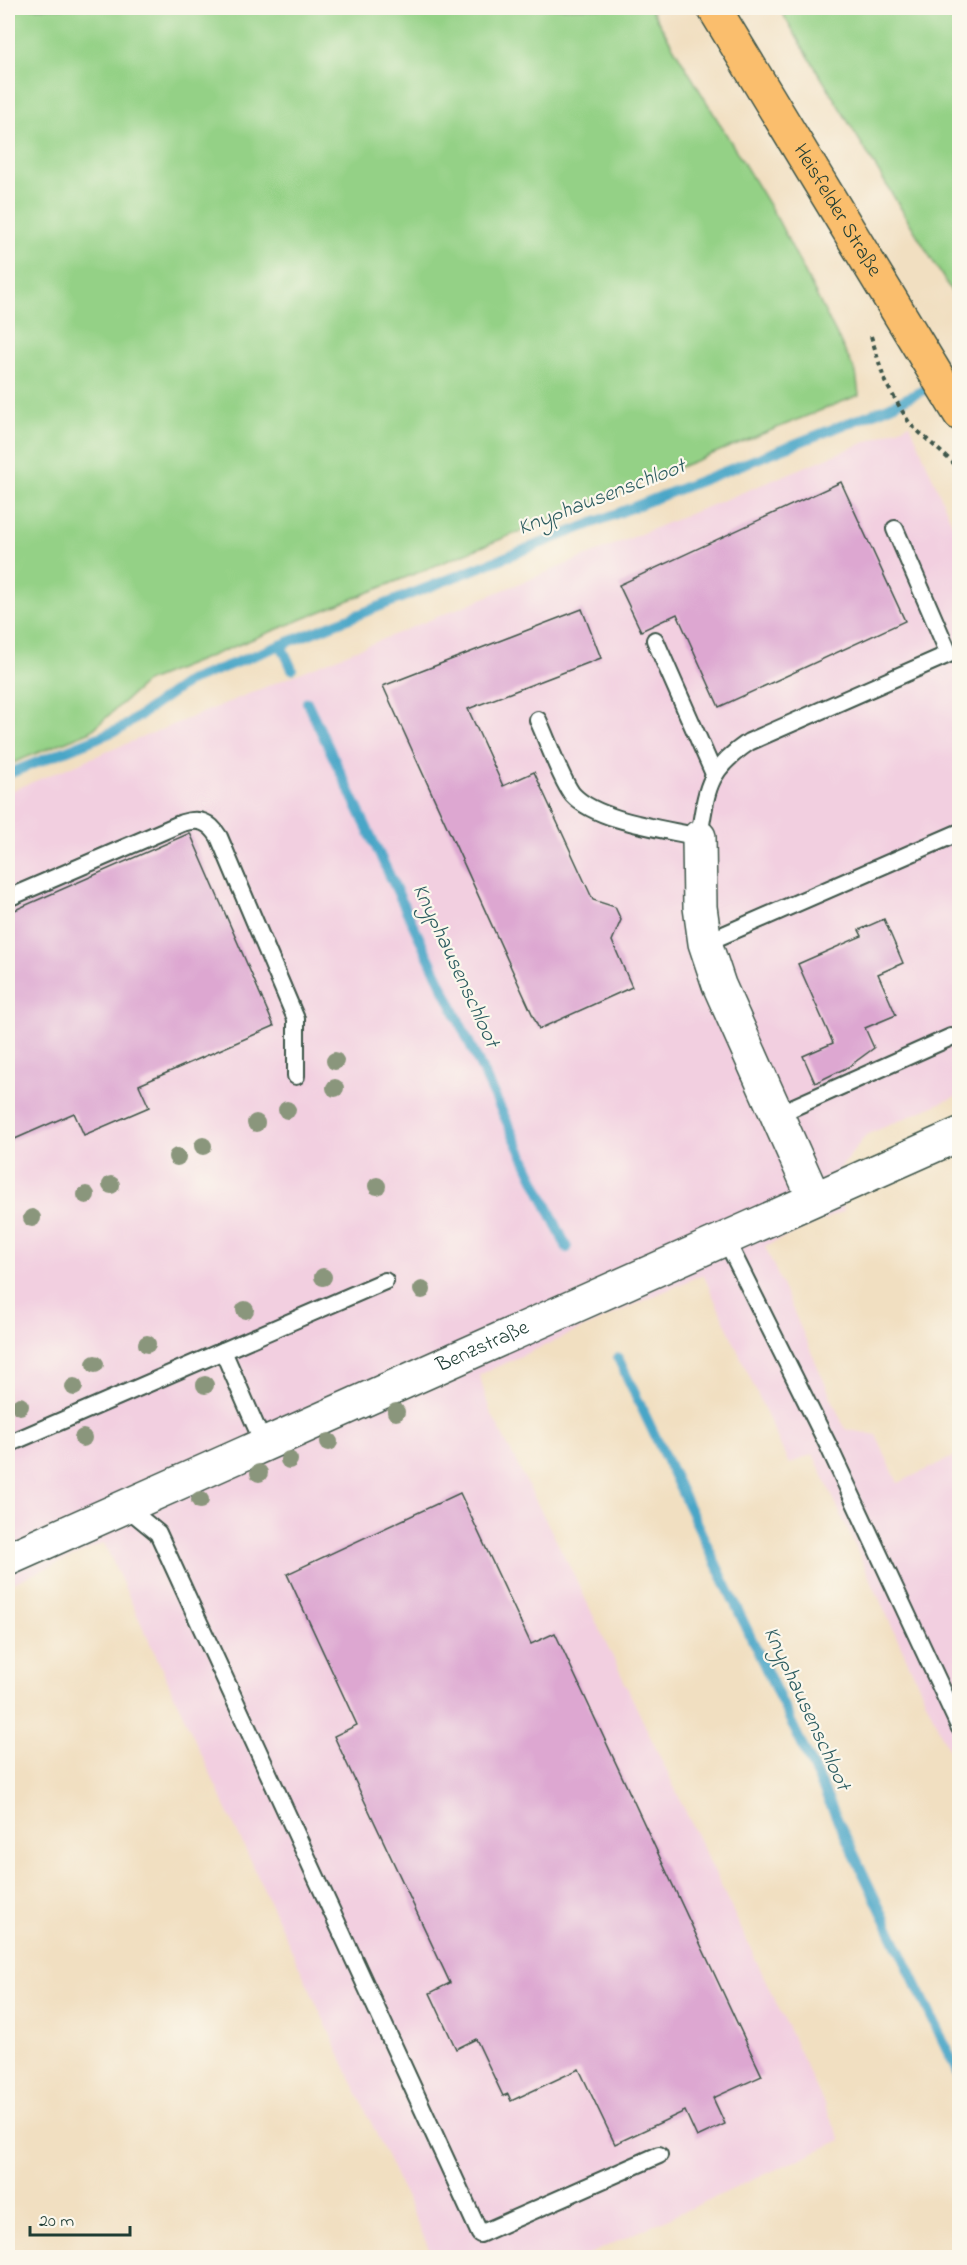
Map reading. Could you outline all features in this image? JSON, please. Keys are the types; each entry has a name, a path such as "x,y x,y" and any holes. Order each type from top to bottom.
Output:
{"main road":[{"name":"Heisfelder Straße","path":"714,8 960,414"}],"street":[{"path":"699,837 700,907 705,943 719,985 814,1198"},
{"name":"Benzstraße","path":"8,1559 960,1134"}],"lane":[{"path":"538,720 572,794 584,806 605,815 699,837 706,797 714,774 730,755 749,742 949,654 895,529"},
{"path":"656,640 714,774"},
{"path":"8,898 182,823 194,819 205,822 213,827 219,837 296,1019 296,1076"},
{"path":"705,943 960,832"},
{"path":"776,1115 951,1037"},
{"path":"725,1238 828,1445 960,1728"},
{"path":"8,1444 385,1281"},
{"path":"223,1351 264,1444"},
{"path":"125,1506 158,1533 480,2234 659,2155"}],"path":[{"path":"885,382 910,424 960,469"}],"shaded area":[{"path":"910,424 959,540 959,1095 866,1135 833,1178 844,1211 765,1246 845,1429 876,1435 898,1483 959,1454 959,1773 813,1454 789,1464 703,1274 479,1375 490,1411 574,1575 841,2140 583,2257 433,2257 104,1543 8,1585 8,792"}],"green space":[{"path":"8,8 650,8 778,220 856,373 859,395 146,682 91,731 8,765"},
{"path":"779,8 959,8 959,304"}],"building":[{"path":"841,482 905,621 719,707 677,614 641,631 619,585"},
{"path":"582,609 601,658 468,709 503,786 534,772 593,900 615,907 621,920 612,941 632,987 539,1029 383,686"},
{"path":"190,833 274,1026 139,1085 149,1107 84,1135 74,1113 8,1142 8,913"},
{"path":"884,919 903,963 878,974 896,1015 865,1028 874,1048 848,1067 815,1083 803,1056 833,1043 798,964 862,936 859,930"},
{"path":"460,1493 531,1644 555,1633 762,2076 713,2098 725,2124 697,2137 685,2111 615,2144 579,2069 511,2101 508,2094 503,2096 476,2039 456,2049 430,1993 450,1983 334,1736 357,1725 287,1574"}],"waterway":[{"name":"Knyphausenschloot","path":"8,774 122,728 189,681 884,409 960,373"},
{"name":"Knyphausenschloot","path":"281,645 292,669"},
{"name":"Knyphausenschloot","path":"307,702 567,1248"},
{"name":"Knyphausenschloot","path":"618,1358 960,2077"}]}
